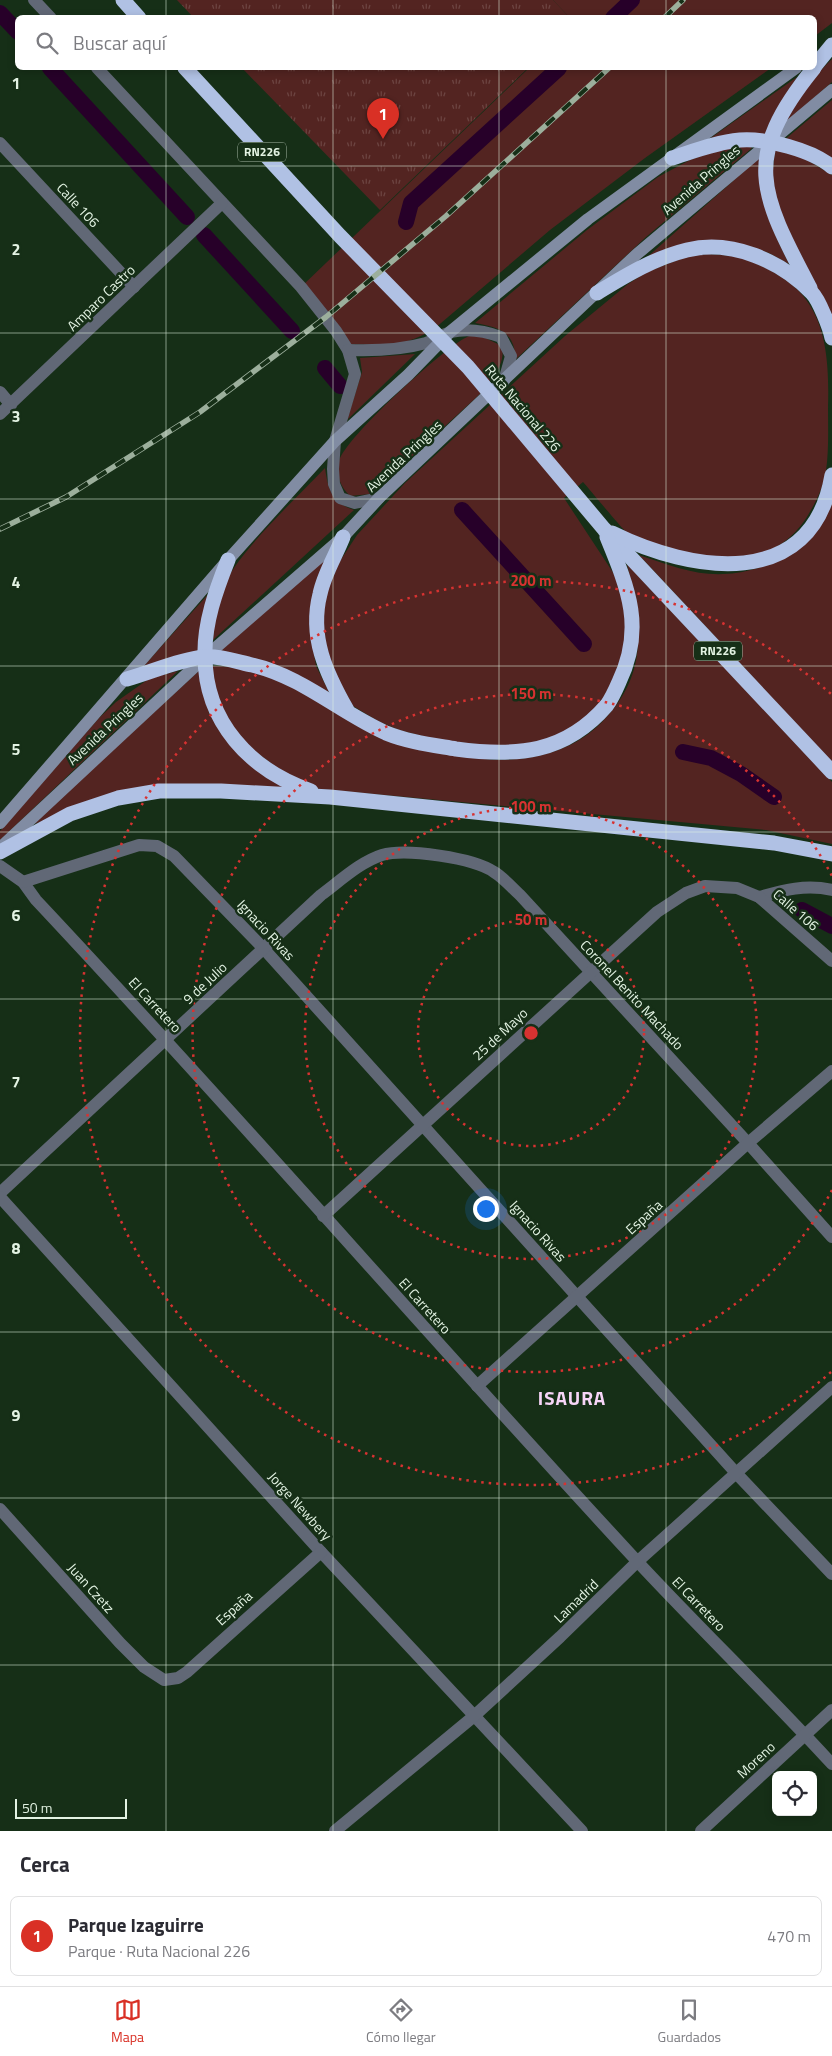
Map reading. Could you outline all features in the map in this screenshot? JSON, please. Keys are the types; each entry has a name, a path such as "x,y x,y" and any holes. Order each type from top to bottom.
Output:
{"highway":[{"path":"123,0 136,15"},
{"path":"817,63 832,45"},
{"name":"Ruta Nacional 226","path":"187,70 340,236 468,367 604,529 832,772"},
{"path":"812,70 789,99 768,143 765,170 768,200 778,227 814,294 832,338"},
{"path":"672,158 706,147 741,140 795,148 832,168"},
{"path":"597,293 637,268 688,250 726,248 756,255 784,269 814,294"},
{"path":"604,529 644,549 705,564 749,563 770,558 792,546 807,531 819,514 830,488 832,475"},
{"path":"127,679 205,657 254,665 282,675 386,732 407,740 488,753 539,750 568,738 593,721 610,701 624,671 633,644 632,606 604,529"},
{"path":"344,537 320,592 316,620 318,647 329,678 347,710"},
{"path":"228,560 214,597 205,657 216,713 232,739 264,768 293,785 330,797"},
{"path":"0,852 70,814 118,798 159,791 221,791 330,797 774,843 832,854"}],"main road":[{"path":"817,52 832,41"},
{"name":"Avenida Pringles","path":"0,823 127,679 228,560 335,440 408,375 450,332 588,219 793,70"},
{"name":"Avenida Pringles","path":"0,848 205,657 344,537 379,498 503,383 637,254 832,90"}],"street":[{"path":"34,0 48,15"},
{"path":"99,70 301,287 336,331 348,350 356,374 335,440 334,484 340,498 354,504 379,498"},
{"name":"Calle 106","path":"0,143 134,287"},
{"name":"Amparo Castro","path":"0,414 12,405 222,203"},
{"path":"348,350 395,350 427,343 450,332 470,330 487,332 501,337 511,356 503,383"},
{"path":"0,392 12,405"},
{"name":"Ignacio Rivas","path":"24,882 139,845 157,846 174,856 264,949 736,1473 832,1574"},
{"name":"Coronel Benito Machado","path":"368,861 383,855 404,851 474,862 495,872 520,895 832,1237"},
{"name":"9 de Julio","path":"0,1192 167,1040 321,895 368,861"},
{"name":"El Carretero","path":"0,866 24,882 36,900 167,1040 323,1216 638,1562 832,1764"},
{"name":"Calle 106","path":"706,886 737,888 759,898 832,961"},
{"name":"25 de Mayo","path":"323,1216 657,912 686,893 706,886"},
{"path":"759,898 796,887 820,887 832,890"},
{"name":"España","path":"477,1386 748,1143 832,1071"},
{"name":"Jorge Newbery","path":"0,1197 321,1552 582,1831"},
{"name":"Lamadrid","path":"335,1831 473,1716 560,1638 638,1562 832,1387"},
{"name":"Juan Czetz","path":"1,1510 120,1643 144,1667 164,1680"},
{"name":"España","path":"164,1680 178,1678 187,1672 321,1552"},
{"name":"Moreno","path":"701,1831 832,1710"}],"green space":[{"path":"177,0 553,0 567,15 191,15"},
{"path":"553,0 832,0 832,23 817,34 817,15 567,15"},
{"path":"832,59 832,82 785,123 805,89"},
{"path":"244,70 526,70 380,210"},
{"path":"527,70 768,70 645,158 550,230 434,329 423,335 394,344 351,344 301,287"},
{"path":"797,77 782,101 768,137 705,142"},
{"path":"832,100 832,161 783,141"},
{"path":"747,145 752,148 646,237 515,360 515,351 509,337 498,329 475,323 587,230 658,177 690,160 721,149"},
{"path":"775,150 802,157 832,175 832,324 784,226 771,186"},
{"path":"759,158 763,201 771,226 789,264 769,253 745,245 645,259"},
{"path":"708,254 741,258 759,265 786,280 807,301 819,325 826,352 828,380 827,463 824,481 818,496 800,527 787,540 772,549 756,555 722,559 703,557 636,541 583,482 564,498 614,574 626,609 627,648 603,702 564,735 531,746 494,746 438,740 399,730 378,721 353,706 325,655 323,600 340,561 357,535 405,483 565,336 628,284 647,272 688,256"},
{"path":"469,336 481,336 502,346 502,360 493,378 480,394 371,494 350,496 341,484 338,471 339,461 345,449 358,433 397,394 439,357"},
{"path":"415,354 347,420 362,372 360,358"},
{"path":"325,468 332,494 341,503 354,510 213,640 217,603 229,576 253,543"},
{"path":"832,499 832,762 639,555 684,569 711,574 726,574 758,568 787,556 796,548"},
{"path":"329,556 311,636 316,666 329,692 218,653"},
{"path":"627,564 832,782 832,844 766,830 319,789 291,778 237,738 216,695 212,666 248,669 267,673 282,679 353,722 453,754 504,760 540,756 557,751 588,734 602,722 617,704 628,685 635,667 638,648 638,628"},
{"path":"211,591 199,652 142,668"},
{"path":"202,668 209,713 230,743 291,789 191,785 33,824"},
{"path":"178,671 0,840 0,831 99,718 116,702 150,678"}],"waterway":[{"path":"616,15 632,0"},
{"path":"0,13 15,29"},
{"path":"52,70 187,217"},
{"path":"406,222 411,203 557,70"},
{"path":"204,235 292,331"},
{"path":"325,368 340,386"},
{"path":"462,510 584,644"},
{"path":"683,752 711,758 741,774 774,797"},
{"path":"802,910 832,926"}],"railway":[{"path":"667,15 683,0"},
{"path":"0,529 66,497 200,412 326,317 446,216 607,70"}],"place":[{"name":"Parque Izaguirre","path":"383,139"}],"district":[{"name":"ISAURA","path":"572,1398"}]}
